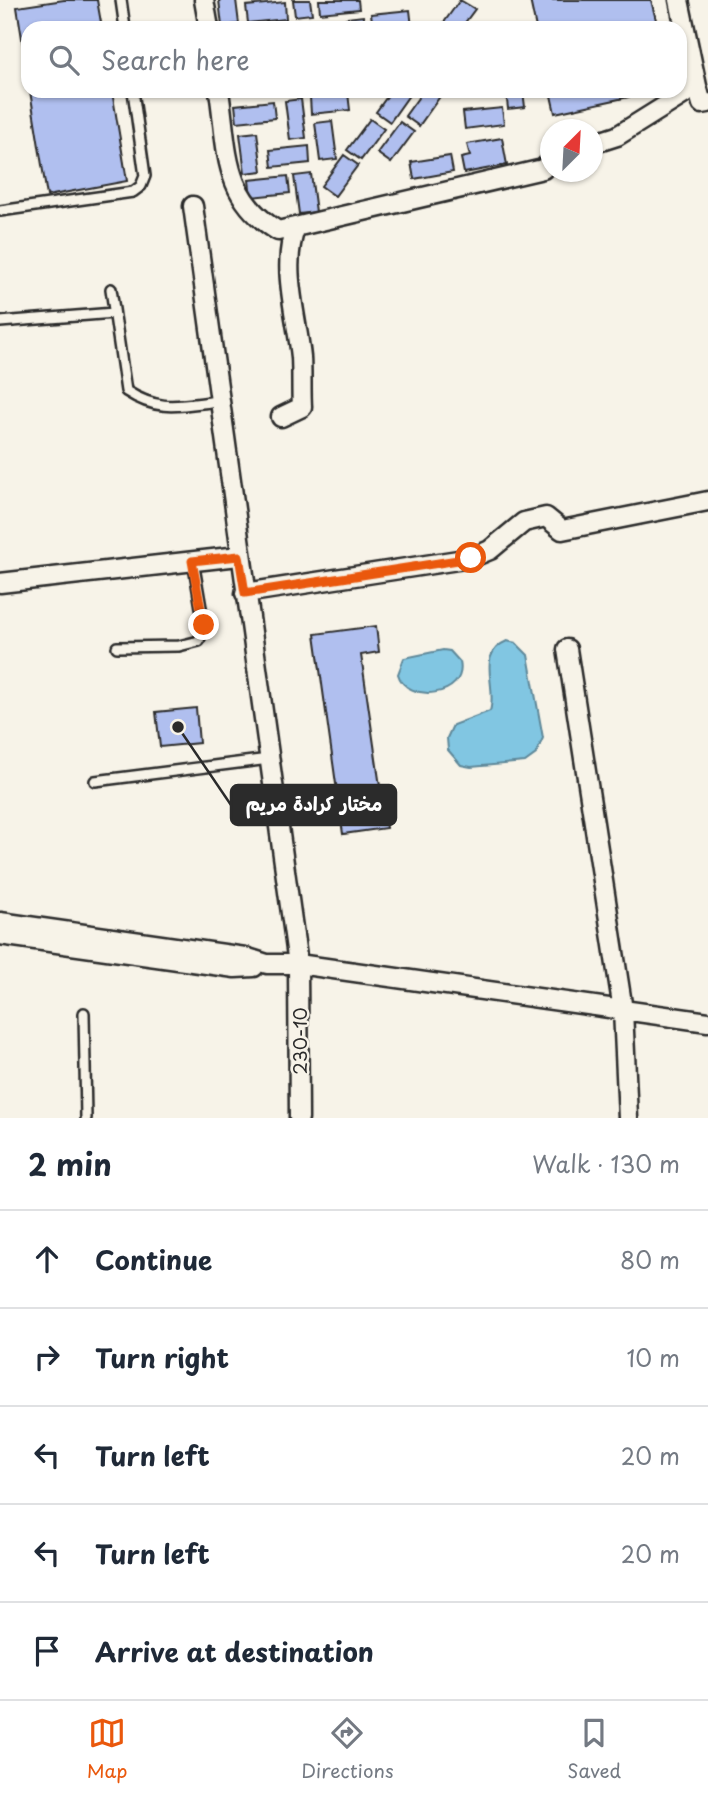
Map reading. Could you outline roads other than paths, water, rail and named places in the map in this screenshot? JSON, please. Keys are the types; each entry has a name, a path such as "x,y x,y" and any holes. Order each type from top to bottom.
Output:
{"street":[{"path":"204,0 208,21"},
{"path":"679,0 683,21"},
{"path":"687,38 702,104 708,103"},
{"path":"687,92 697,86"},
{"path":"220,98 234,186 248,210 278,231 540,170"},
{"path":"603,140 617,135 677,98"},
{"name":"230-10","path":"193,206 239,556 298,964 299,1118"},
{"path":"281,417 302,407 301,361 289,243 296,227"},
{"path":"245,593 471,558 490,550 524,522 546,517 562,530 708,501"},
{"path":"0,583 239,556"},
{"path":"566,649 623,1010 628,1118"},
{"path":"0,922 245,957 267,964"},
{"path":"0,935 235,968 298,964 708,1022"}],"lane":[{"path":"121,0 124,21"},
{"path":"0,211 137,189 145,176 134,98"},
{"path":"111,289 126,391 145,403 164,406 219,401"},
{"path":"0,321 114,313"},
{"path":"117,647 179,646 199,641 204,625 192,561"},
{"path":"95,781 269,759"},
{"path":"85,1013 86,1118"}],"water":[{"path":"507,641 516,643 528,655 543,738 536,754 525,762 471,767 461,765 448,750 447,738 453,725 490,711 490,662 497,647"},
{"path":"450,651 460,662 460,674 455,683 446,689 423,693 403,684 398,674 404,658"}],"place":[{"name":"مختار كرادة مريم","path":"178,727"}]}
